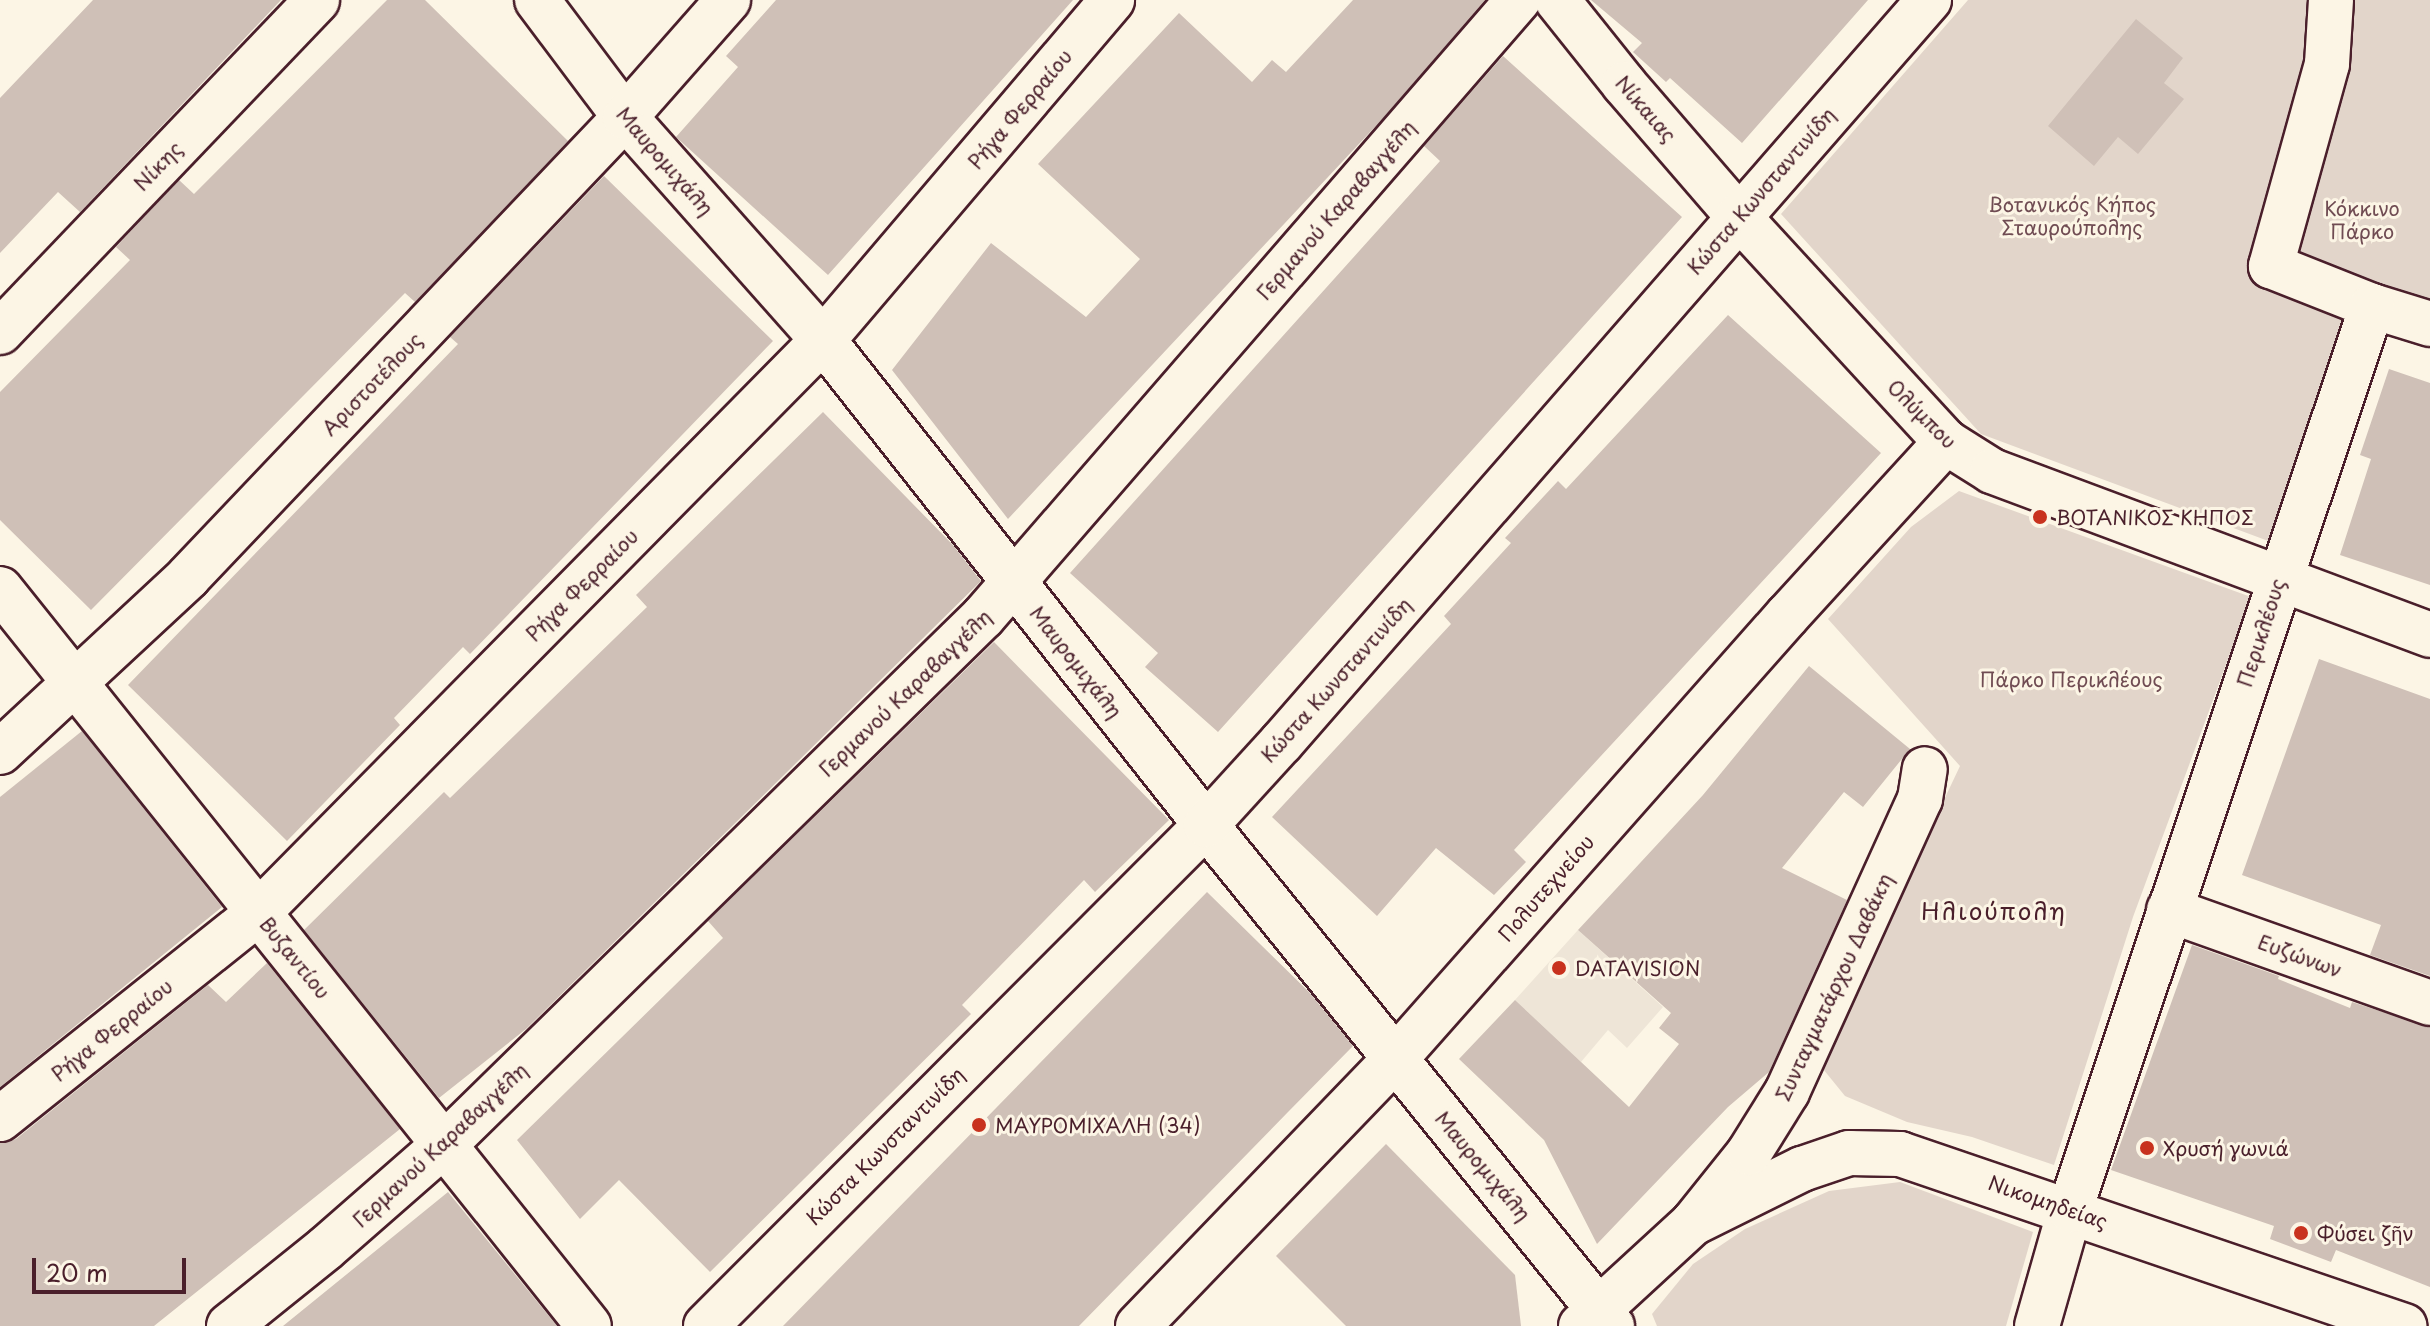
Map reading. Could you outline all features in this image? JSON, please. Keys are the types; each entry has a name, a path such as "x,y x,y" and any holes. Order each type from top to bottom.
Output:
{"street":[{"name":"Νίκης","path":"0,332 317,0"},
{"name":"Μαυρομιχάλη","path":"537,0 625,117 823,340 1395,1059 1598,1320"},
{"name":"Αριστοτέλους","path":"0,752 188,577 625,117 728,0"},
{"name":"Ρήγα Φερραίου","path":"0,1119 258,913 823,340 1112,0"},
{"name":"Γερμανού Καραβαγγέλη","path":"229,1326 337,1239 446,1143 1015,584 1518,0"},
{"name":"Νίκαιας","path":"1557,0 1624,84 1738,216"},
{"name":"Κώστα Κωνσταντινίδη","path":"706,1326 1206,825 1348,669 1738,216 1929,0"},
{"path":"2331,0 2327,64 2271,266 2372,306 2430,324"},
{"name":"Ολύμπου","path":"1738,216 1946,442 1992,471 2430,635"},
{"name":"Περικλέους","path":"2037,1326 2070,1210 2372,306"},
{"name":"Πολυτεχνείου","path":"1138,1326 1395,1059 1787,616 1946,442"},
{"name":"Βυζαντίου","path":"0,589 446,1143 589,1326"},
{"name":"Συνταγματάρχου Δαβάκη","path":"1598,1320 1693,1223 1749,1153 1787,1092 1920,799 1925,769"},
{"name":"Ευζώνων","path":"2169,910 2430,1003"},
{"name":"Νικομηδείας","path":"1693,1223 1802,1169 1849,1153 1900,1154 2404,1326"}],"shaded area":[{"path":"1578,930 1663,1007 1627,1048 1608,1030 1581,1062 1515,1000"}],"green space":[{"name":"Βοτανικός Κήπος Σταυρούπολης","path":"1968,0 2430,0 2430,315 2356,292 2271,542 1981,434 1781,214"},
{"name":"Πάρκο Περικλέους","path":"1959,491 2251,597 2133,917 2054,1165 1972,1137 1907,1122 1845,1096 1819,1064 1960,766 1828,619 1911,527"},
{"path":"1900,1182 2033,1232 2006,1326 1657,1326 1652,1314 1693,1264 1745,1229 1829,1191"}],"building":[{"path":"93,0 281,0 80,212 58,192 0,253 0,98"},
{"path":"387,0 425,0 568,141 415,302 405,293 91,610 0,520 0,392 130,260 116,247 179,180 194,194"},
{"path":"776,0 1073,0 828,275 676,137 738,67 726,56"},
{"path":"1353,0 1485,0 1386,115 1008,519 892,370 991,243 1086,317 1140,259 1038,164 1179,13 1252,82 1272,60 1286,72"},
{"path":"1591,0 1868,0 1742,143 1670,78 1666,82 1633,52 1642,43"},
{"path":"2136,19 2183,58 2164,83 2184,99 2138,154 2118,137 2094,166 2048,126"},
{"path":"1503,56 1682,217 1218,732 1145,667 1158,653 1070,573 1440,161 1424,146"},
{"path":"604,176 773,341 470,654 463,647 394,718 400,725 287,841 128,685 458,344 450,337"},
{"path":"1728,315 1881,453 1514,850 1526,862 1494,895 1436,848 1377,916 1272,817 1451,624 1444,616 1511,543 1505,538 1558,481 1566,489"},
{"path":"2389,369 2430,383 2430,585 2340,555 2371,459 2360,455"},
{"path":"823,412 953,545 981,581 526,1029 439,1098 304,930 444,792 450,798 647,607 636,595"},
{"path":"994,642 1169,820 1095,892 1084,880 962,1005 971,1014 710,1272 619,1180 580,1219 517,1140 723,938 708,921"},
{"path":"2319,659 2430,699 2430,976 2370,955 2381,925 2242,875"},
{"path":"1809,666 1910,749 1863,807 1844,792 1782,868 1847,900 1769,1072 1728,1107 1597,1244 1544,1140 1459,1059 1515,1000 1629,1107 1679,1044 1659,1028 1671,1013 1578,930 1703,795"},
{"path":"82,731 222,907 0,1087 0,797"},
{"path":"1207,892 1310,993 1353,1046 1079,1326 783,1326"},
{"path":"2192,945 2279,976 2278,979 2350,1008 2352,1002 2430,1027 2430,1287 2336,1250 2331,1262 2270,1239 2274,1226 2111,1170"},
{"path":"267,963 400,1129 154,1326 0,1326 0,1143 16,1139 208,985 226,1002"},
{"path":"1386,1144 1515,1275 1521,1326 1346,1326 1276,1256"},
{"path":"448,1192 557,1326 283,1326 384,1244"}],"place":[{"name":"ΒΟΤΑΝΙΚΟΣ ΚΗΠΟΣ","path":"2040,517"},
{"name":"DATAVISION","path":"1559,968"},
{"name":"ΜΑΥΡΟΜΙΧΑΛΗ (34)","path":"979,1125"},
{"name":"Χρυσή γωνιά","path":"2147,1148"},
{"name":"Φύσει ζῆν","path":"2301,1233"}],"district":[{"name":"Ηλιούπολη","path":"1994,911"}],"park label":[{"name":"Κόκκινο Πάρκο","path":"2362,220"}]}
